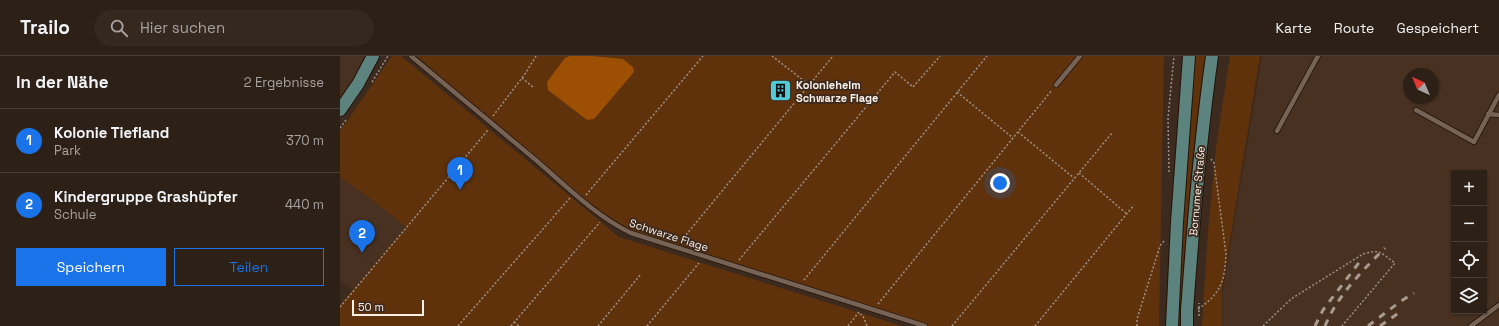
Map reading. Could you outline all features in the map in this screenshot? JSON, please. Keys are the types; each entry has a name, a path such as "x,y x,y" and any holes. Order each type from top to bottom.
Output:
{"main road":[{"path":"340,110 358,84 373,56"},
{"name":"Bornumer Straße","path":"1172,323 1177,222 1189,56"},
{"name":"Bornumer Straße","path":"1187,326 1194,216 1212,56"}],"lane":[{"name":"Schwarze Flage","path":"411,56 604,218 631,233 925,326"},
{"path":"1056,85 1080,56"},
{"path":"1277,131 1318,56"},
{"path":"1416,110 1474,142 1499,94"},
{"path":"1488,114 1499,116"},
{"path":"1471,326 1499,305"}],"path":[{"path":"340,307 491,122 536,56"},
{"path":"582,200 703,56"},
{"path":"772,56 808,84"},
{"path":"676,247 832,56"},
{"path":"734,266 895,72 913,87 940,56"},
{"path":"799,286 987,56"},
{"path":"522,78 533,87"},
{"path":"873,310 1056,85"},
{"path":"957,92 1013,138"},
{"path":"1018,132 1074,178"},
{"path":"952,326 1112,133"},
{"path":"1202,307 1213,298 1219,289 1223,280 1226,254 1214,163 1210,157"},
{"path":"1079,173 1127,214"},
{"path":"458,326 574,193"},
{"path":"1035,326 1134,205"},
{"path":"511,326 604,218"},
{"path":"1137,326 1137,319 1160,246 1166,240"},
{"path":"1263,326 1291,299 1363,254 1375,251 1380,252 1395,263 1342,326"},
{"path":"647,326 705,256"},
{"path":"598,326 641,274"},
{"path":"1199,303 1199,318"},
{"path":"848,326 863,307"},
{"path":"858,313 863,316 867,326"},
{"path":"514,322 519,326"}],"shaded area":[{"path":"340,56 373,56 340,110"},
{"path":"392,56 401,56 619,237 902,326 340,326 340,305 406,227 340,177 340,131"},
{"path":"417,56 1164,56 1159,326 925,326 631,233 604,217 493,124"},
{"path":"569,56 592,56 623,59 633,67 634,72 594,119 587,120 548,90 547,82 565,58"},
{"path":"1195,56 1205,56 1192,161 1180,312 1178,314 1186,159"},
{"path":"1230,56 1260,56 1222,289 1222,326 1202,326 1208,231 1216,147"},
{"path":"1262,56 1499,56 1499,326 1223,326 1223,290"},
{"path":"340,177 406,227 353,289 340,280"}],"railway":[{"path":"1325,326 1343,294 1385,248"},
{"path":"1315,326 1323,310 1361,260"},
{"path":"1368,326 1414,293"},
{"path":"1380,326 1400,312"}],"place":[{"name":"Kolonieheim Schwarze Flage","path":"780,91"},
{"name":"Kolonie Tiefland","path":"460,190"},
{"name":"Kindergruppe Grashüpfer","path":"362,253"}]}
